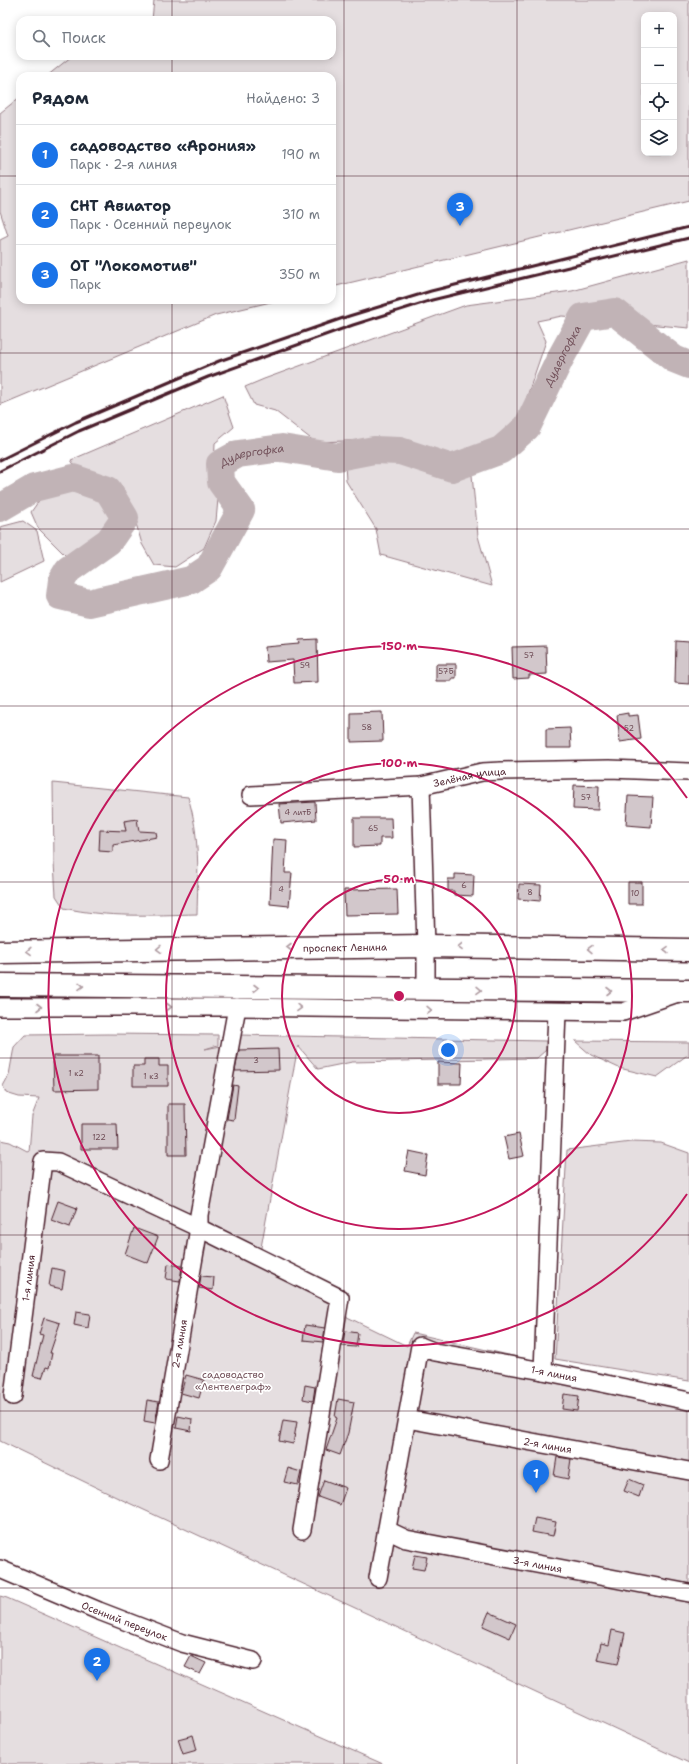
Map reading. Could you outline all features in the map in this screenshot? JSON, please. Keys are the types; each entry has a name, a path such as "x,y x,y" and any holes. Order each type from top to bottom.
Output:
{"highway":[{"name":"проспект Ленина","path":"0,952 426,946 689,950"},
{"path":"0,985 687,991"}],"street":[{"name":"Зелёная улица","path":"251,795 421,786 482,772 501,771 609,770 689,772"},
{"path":"421,786 426,989"},
{"path":"0,1007 237,1007 623,1012 687,991"},
{"name":"2-я линия","path":"159,1460 199,1228 201,1208 237,1007"},
{"path":"543,1371 557,1012"},
{"name":"1-я линия","path":"13,1396 44,1161 58,1162 199,1228"},
{"path":"199,1228 340,1298 302,1530"},
{"name":"1-я линия","path":"407,1418 420,1346 435,1352 543,1371 689,1401"},
{"path":"378,1578 407,1418"},
{"name":"2-я линия","path":"407,1418 689,1471"},
{"name":"3-я линия","path":"387,1530 406,1539 689,1593"},
{"name":"Осенний переулок","path":"0,1569 99,1612 182,1643 253,1661"}],"green space":[{"path":"154,0 689,0 689,201 336,286 336,72 52,72 67,60 336,60 336,16 152,16"},
{"path":"16,100 16,304 262,304 216,315 0,405 0,240 8,236 0,211 0,113"},
{"path":"689,259 689,328 562,316 537,321 546,341 520,417 504,436 450,456 422,446 397,441 375,440 315,442 275,411 254,405 245,387 466,305 572,291"},
{"path":"223,395 234,427 215,443 214,472 218,499 216,521 204,548 175,567 154,565 142,544 135,520 123,493 108,483 78,471 71,460"},
{"path":"378,455 403,459 451,474 472,475 478,536 492,586 381,555 376,529 346,481 345,464"},
{"path":"62,487 86,490 107,501 114,515 106,532 69,559 38,528 31,512 45,492"},
{"path":"23,521 37,531 44,561 0,582 0,527"},
{"path":"53,783 188,797 195,826 198,869 197,914 114,915 64,908 56,896"},
{"name":"садоводство «Лентелеграф»","path":"25,1035 218,1035 218,1045 205,1049 237,1043 239,1035 546,1041 546,1050 537,1058 352,1062 318,1069 298,1046 260,1253 342,1293 341,1314 407,1346 413,1333 543,1363 689,1393 689,1763 116,1497 0,1441 0,1140 10,1142 29,1152 32,1116 39,1098 19,1097 6,1093 3,1086 9,1075 14,1047"},
{"path":"575,1041 689,1042 689,1056 686,1056 657,1077 619,1068 591,1055"},
{"path":"631,1142 661,1143 689,1153 689,1381 555,1359 567,1150"},
{"path":"0,1596 7,1598 383,1764 0,1764"}],"building":[{"path":"317,639 318,682 294,683 293,660 266,662 265,647 300,644 299,640"},
{"path":"676,641 689,642 689,684 675,683"},
{"path":"546,646 547,674 529,675 529,678 513,679 512,647"},
{"path":"436,664 456,664 456,678 452,678 452,681 436,681"},
{"path":"382,712 383,741 351,742 351,713"},
{"path":"628,713 628,716 638,715 641,739 620,742 617,715"},
{"path":"570,728 571,748 546,748 546,729"},
{"path":"574,785 599,786 598,810 573,809"},
{"path":"628,796 653,797 651,827 626,825"},
{"path":"315,802 316,820 281,823 279,804"},
{"path":"354,818 391,818 392,838 380,838 380,846 354,847"},
{"path":"137,819 139,831 156,832 157,837 113,845 113,852 99,851 100,830 126,831 124,821"},
{"path":"273,839 287,840 285,873 292,873 289,906 270,904"},
{"path":"455,874 474,875 473,896 454,895 454,891 448,891 448,879 455,879"},
{"path":"628,882 642,882 642,904 628,904"},
{"path":"519,884 541,885 540,901 518,899"},
{"path":"397,889 398,914 345,915 344,890"},
{"path":"278,1049 279,1070 235,1071 239,1050"},
{"path":"53,1056 98,1056 98,1089 54,1090"},
{"path":"144,1059 159,1059 159,1066 168,1066 168,1086 133,1086 133,1066 144,1066"},
{"path":"438,1062 462,1063 461,1084 438,1084"},
{"path":"233,1085 238,1086 234,1120 227,1119"},
{"path":"168,1104 185,1104 186,1155 168,1155"},
{"path":"81,1124 117,1124 118,1149 81,1149"},
{"path":"519,1134 524,1156 509,1159 504,1137"},
{"path":"409,1151 428,1155 425,1175 405,1171"},
{"path":"58,1201 77,1208 70,1227 51,1220"},
{"path":"134,1228 158,1237 148,1263 125,1254"},
{"path":"168,1264 182,1266 180,1281 166,1279"},
{"path":"52,1268 65,1271 62,1289 49,1286"},
{"path":"201,1276 214,1277 213,1290 199,1288"},
{"path":"76,1312 90,1314 88,1328 74,1325"},
{"path":"44,1318 60,1323 50,1353 52,1353 49,1368 46,1367 42,1378 33,1376 43,1335 39,1334"},
{"path":"305,1325 325,1328 323,1342 303,1340"},
{"path":"345,1331 358,1333 356,1347 342,1346"},
{"path":"186,1375 204,1380 199,1398 181,1393"},
{"path":"305,1385 315,1387 313,1401 303,1399"},
{"path":"564,1394 579,1396 577,1411 562,1409"},
{"path":"338,1399 354,1402 348,1433 340,1455 326,1450 337,1418 335,1417"},
{"path":"147,1400 159,1402 155,1423 144,1421"},
{"path":"178,1416 192,1419 191,1431 176,1428"},
{"path":"283,1420 297,1422 293,1444 279,1441"},
{"path":"557,1457 571,1459 568,1479 554,1476"},
{"path":"288,1468 301,1472 298,1485 284,1482"},
{"path":"629,1479 643,1485 639,1497 624,1491"},
{"path":"324,1480 346,1488 340,1505 318,1497"},
{"path":"535,1518 556,1522 553,1536 532,1532"},
{"path":"415,1555 427,1557 424,1570 412,1568"},
{"path":"489,1612 516,1624 510,1638 483,1626"},
{"path":"612,1630 625,1633 618,1664 597,1660 601,1643 609,1645"},
{"path":"191,1656 206,1663 200,1674 185,1667"},
{"path":"193,1735 197,1750 183,1754 178,1739"}],"waterway":[{"name":"Дудергофка","path":"0,508 34,488 73,478 108,490 125,518 109,541 68,570 62,580 60,596 89,603 191,580 209,568 241,510 221,482 220,464 238,454 282,448 338,457 374,450 400,451 452,468 501,450 527,427 560,359 583,317 615,312 674,359 689,365"}],"railway":[{"path":"0,460 76,422 219,361 349,316 431,291 689,227"},
{"path":"0,471 79,431 208,377 353,325 432,300 689,238"}],"place":[{"name":"ОТ \"Локомотив\"","path":"460,226"},
{"name":"садоводство «Арония»","path":"536,1493"},
{"name":"СНТ Авиатор","path":"97,1681"}]}
